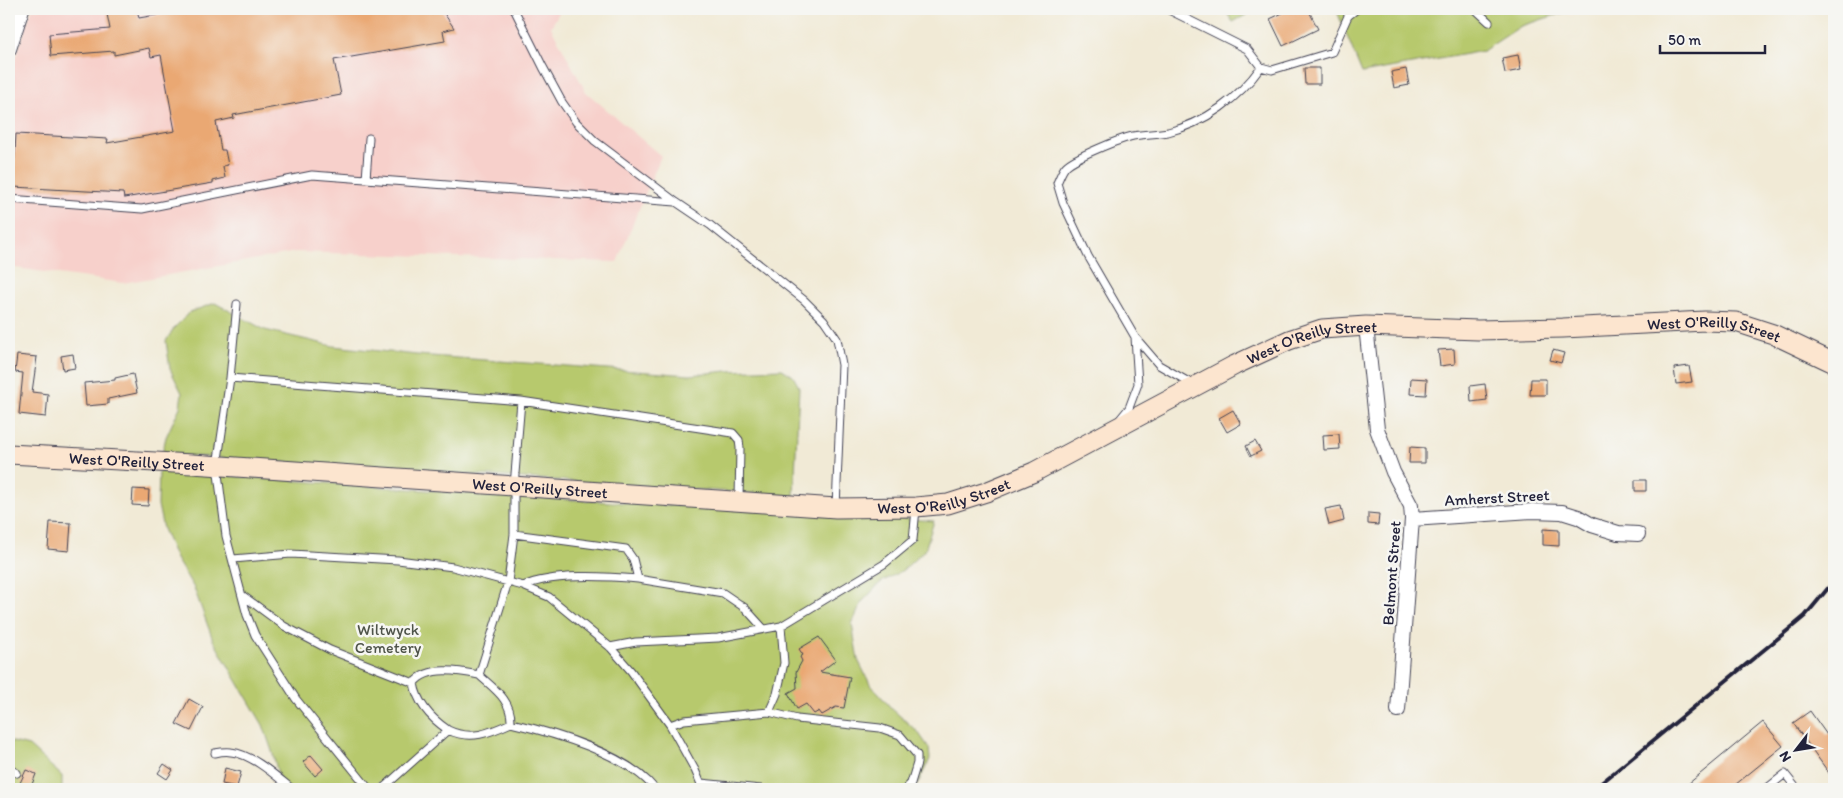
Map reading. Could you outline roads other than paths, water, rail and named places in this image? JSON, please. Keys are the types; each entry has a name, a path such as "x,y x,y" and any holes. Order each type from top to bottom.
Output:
{"street":[{"path":"9,49 22,9"},
{"name":"West O'Reilly Street","path":"9,454 218,466 836,508 916,507 948,504 986,492 1034,472 1196,386 1289,340 1322,329 1366,326 1478,330 1704,321 1736,322 1773,334 1834,363"},
{"name":"Belmont Street","path":"1366,326 1377,429 1393,472 1411,506 1412,519 1398,710"},
{"name":"Amherst Street","path":"1412,519 1532,511 1562,512 1578,517 1592,525 1618,533 1638,534"}],"lane":[{"path":"514,9 562,102 576,122 595,141 676,202 710,224 804,300 824,320 837,339 842,365 836,508"},
{"path":"1167,9 1248,49 1261,67 1272,70 1332,52 1348,16 1357,9"},
{"path":"1475,9 1488,22"},
{"path":"1196,386 1159,365 1135,337 1088,256 1063,202 1057,182 1067,166 1084,156 1131,137 1168,132 1193,123 1222,107 1252,80 1261,67"},
{"path":"366,179 369,138"},
{"path":"9,199 142,210 312,175 676,202"},
{"path":"237,304 230,378 218,466 226,536 247,615 255,636 296,700 369,789"},
{"path":"1111,432 1129,408 1138,384 1135,337"},
{"path":"230,378 521,401 732,433 739,440 740,448 740,501"},
{"path":"479,675 508,582 514,534 514,486 521,401"},
{"path":"610,647 636,642 718,638 781,626 884,564 913,540 916,507"},
{"path":"514,534 626,549 633,559 638,579"},
{"path":"233,559 291,554 398,560 453,567 523,586 549,598 610,647 631,671 670,725 702,786 761,789"},
{"path":"523,586 552,578 611,576 723,593 745,608 764,629"},
{"path":"242,595 284,626 330,650 414,683"},
{"path":"769,712 777,694 784,663 781,626"},
{"path":"510,723 511,713 507,701 479,675 458,671 437,671 418,677 414,683 415,692 434,720 459,735 476,736 494,731 510,723 544,731 601,752 646,778 656,789"},
{"path":"670,725 684,720 769,712 797,719 880,728 900,735 917,755 917,763 911,783 906,789"},
{"path":"382,789 448,730"},
{"path":"215,753 230,751 245,756 271,772 292,789"},
{"path":"9,769 17,773"},
{"path":"1766,789 1785,774 1797,789"}],"railway":[{"path":"1594,789 1805,616 1834,581"}],"park label":[{"name":"Wiltwyck Cemetery","path":"388,638"}]}
